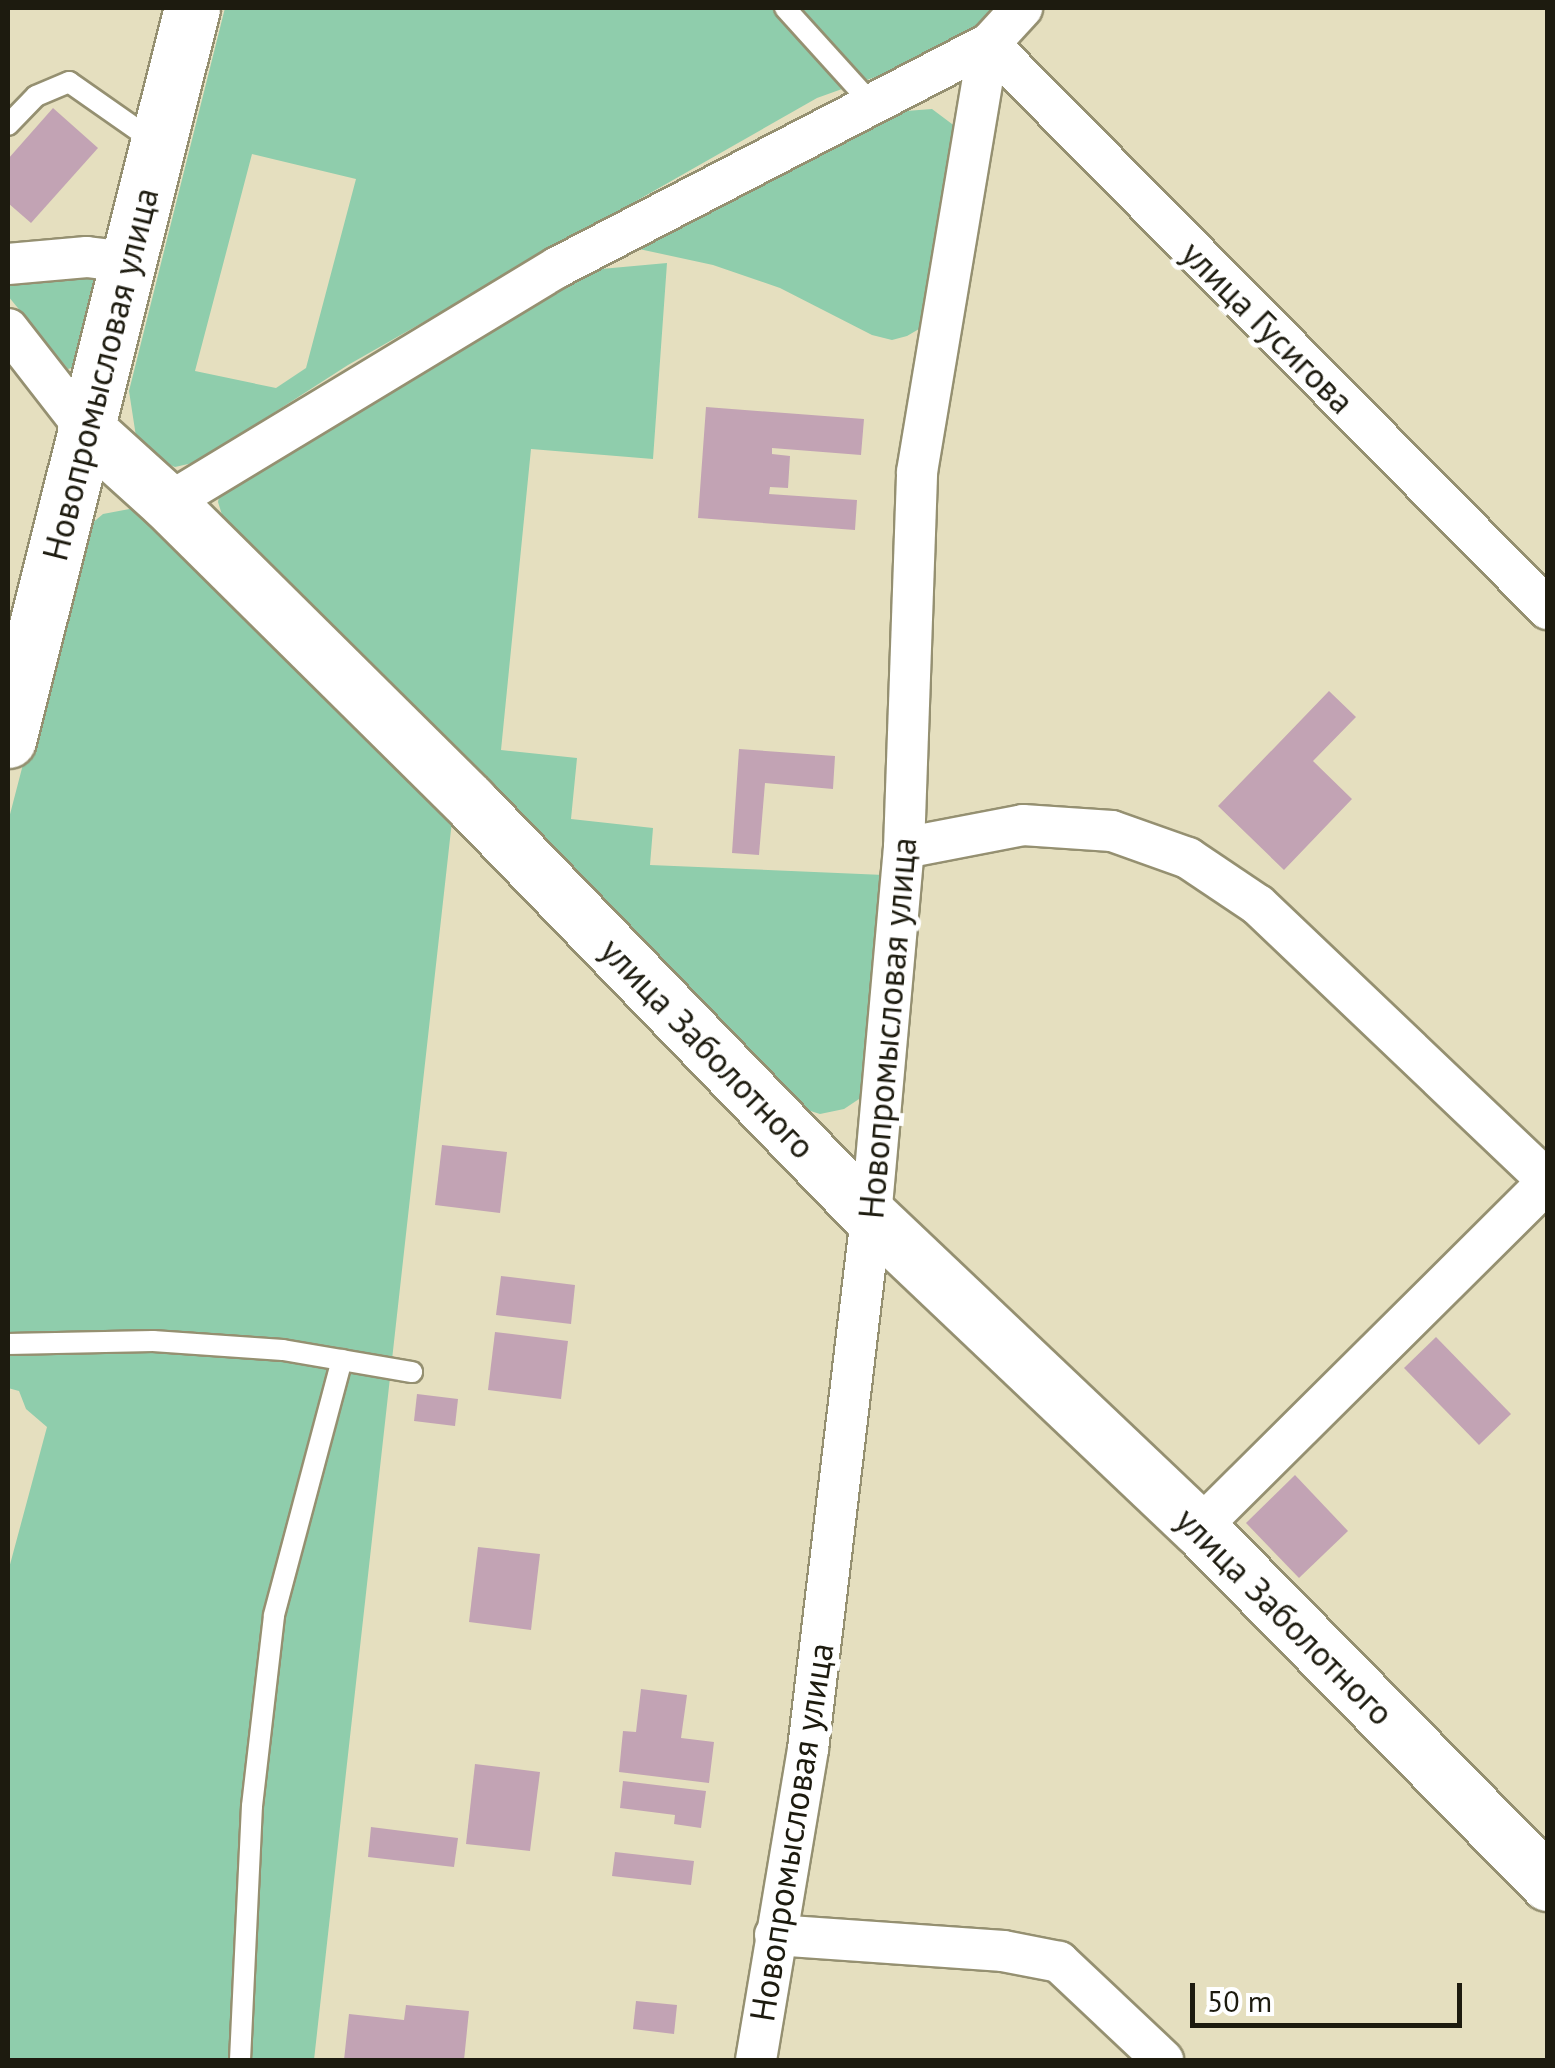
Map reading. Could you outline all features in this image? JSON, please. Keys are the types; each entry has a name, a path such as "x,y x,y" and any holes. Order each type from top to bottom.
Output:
{"street":[{"name":"Новопромысловая улица","path":"8,740 192,8"},
{"path":"168,503 558,267 989,44 1022,8"},
{"name":"Новопромысловая улица","path":"756,2060 808,1749 871,1217 904,848 917,472 989,44"},
{"name":"улица Гусигова","path":"989,44 1548,609"},
{"path":"8,264 87,257 126,262"},
{"name":"улица Заболотного","path":"8,329 84,428 168,503 469,800 871,1217 1198,1528 1548,1884"},
{"path":"904,848 1022,825 1112,830 1188,858 1258,905 1548,1182 1198,1528"},
{"path":"775,1935 1003,1951 1059,1962 1163,2060"}],"lane":[{"path":"784,8 872,104"},
{"path":"8,125 36,96 69,82 158,144"},
{"path":"8,1344 153,1341 283,1350 412,1372"},
{"path":"240,2060 252,1806 274,1615 342,1360"}],"green space":[{"path":"225,8 995,8 969,37 942,53 817,98 348,365 197,462 175,467 156,459 137,443 129,391","holes":["252,154 356,179 306,368 276,388 195,371"]},
{"path":"932,109 956,127 925,318 919,329 907,336 892,340 872,335 780,288 713,265 639,249 817,148 906,111"},
{"path":"667,263 653,459 531,449 501,750 577,758 571,819 653,828 650,865 884,875 862,1097 844,1109 820,1114 801,1108 249,553 223,518 218,502 220,491 579,271"},
{"path":"101,275 75,367 68,369 8,296 8,278"},
{"path":"140,507 453,812 314,2060 8,2060 8,1572 47,1427 26,1409 19,1391 8,1388 8,822 80,545 90,525 103,514"}],"building":[{"path":"53,108 98,148 31,223 8,203 8,159"},
{"path":"706,407 864,419 861,455 772,448 772,454 790,456 788,488 770,487 769,494 857,500 855,530 698,518"},
{"path":"1329,691 1356,717 1313,761 1352,799 1284,870 1218,806"},
{"path":"739,749 835,756 833,789 765,783 759,855 732,853"},
{"path":"442,1145 507,1152 500,1213 435,1205"},
{"path":"501,1276 575,1285 571,1324 496,1315"},
{"path":"495,1332 568,1341 561,1399 488,1390"},
{"path":"1436,1337 1511,1414 1479,1445 1404,1368"},
{"path":"417,1394 458,1399 455,1426 414,1421"},
{"path":"1295,1475 1348,1531 1299,1578 1246,1523"},
{"path":"478,1547 540,1554 531,1630 469,1622"},
{"path":"641,1689 687,1695 681,1738 714,1742 709,1783 619,1772 623,1731 636,1732"},
{"path":"475,1764 540,1772 530,1851 466,1844"},
{"path":"623,1781 706,1791 701,1828 674,1824 675,1815 620,1808"},
{"path":"371,1827 458,1838 454,1867 368,1857"},
{"path":"615,1852 694,1861 691,1885 612,1876"},
{"path":"636,2001 677,2005 674,2034 633,2029"},
{"path":"406,2005 469,2011 464,2060 344,2060 349,2014 404,2020"}]}
